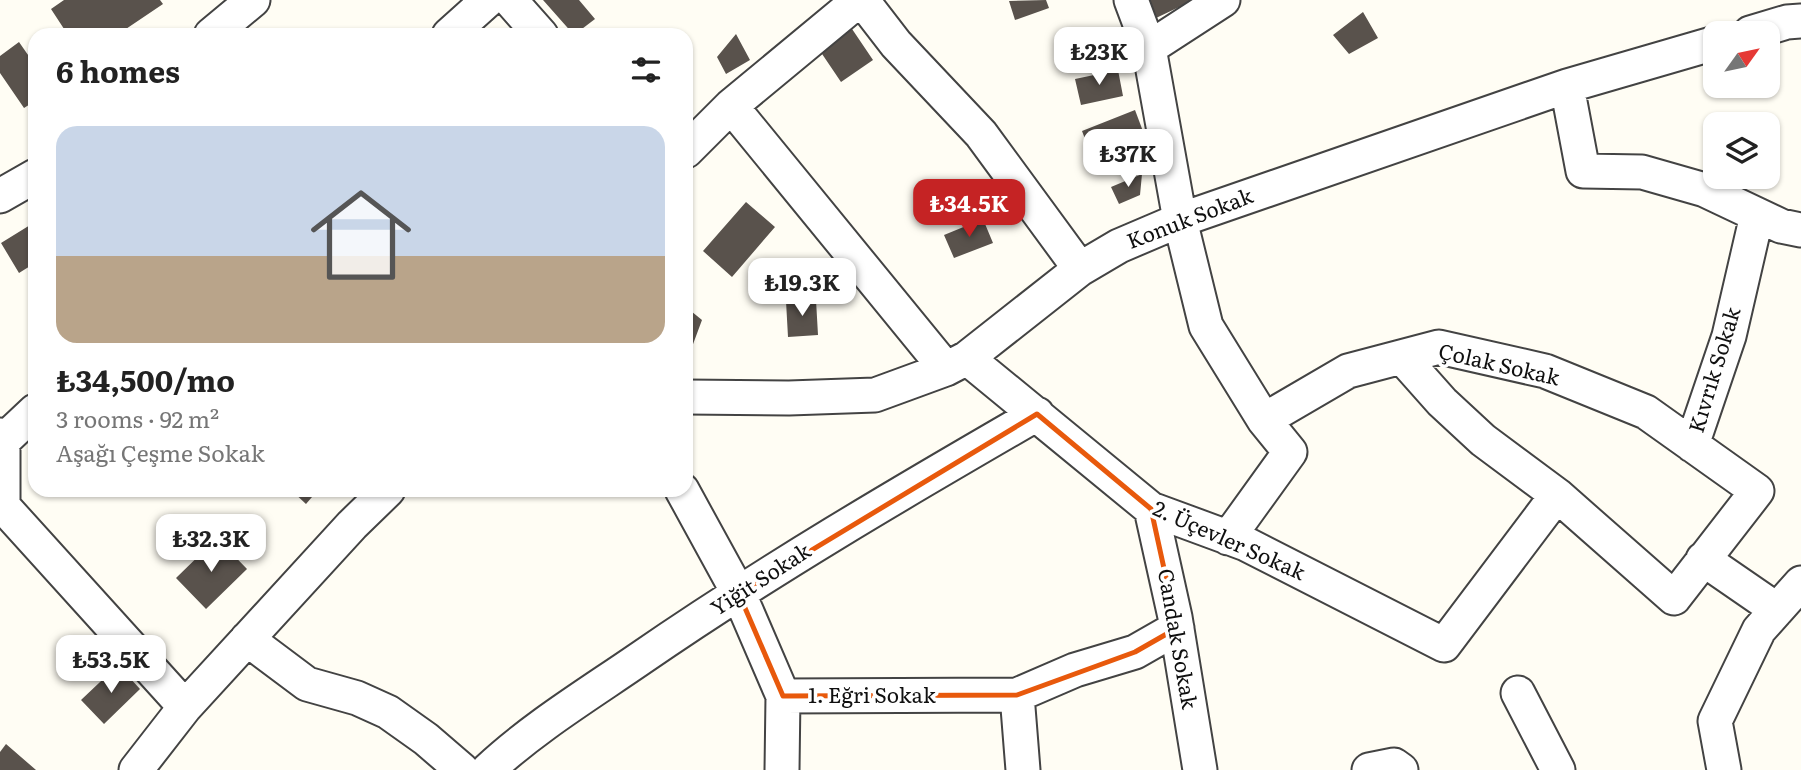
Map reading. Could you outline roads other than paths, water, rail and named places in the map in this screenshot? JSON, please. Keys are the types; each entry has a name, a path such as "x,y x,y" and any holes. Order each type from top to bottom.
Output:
{"street":[{"path":"219,28 253,0"},
{"path":"457,28 488,0"},
{"path":"510,0 535,28"},
{"path":"693,144 731,106 860,0 896,44 981,134 1080,269"},
{"path":"1131,0 1149,48 1180,220 1206,326 1264,420 1290,452 1228,538"},
{"path":"1149,48 1223,0"},
{"path":"1780,24 1801,21"},
{"name":"Konuk Sokak","path":"693,397 875,395 957,363 1080,269 1119,246 1180,220 1567,86 1703,46"},
{"path":"1567,86 1583,171 1642,172 1704,190 1782,226 1801,230"},
{"name":"2. Üçevler Sokak","path":"731,106 957,363 1037,414 1151,509 1246,544 1444,645 1557,495"},
{"path":"0,196 28,180"},
{"name":"Kıvrık Sokak","path":"1557,495 1674,598 1757,491 1692,445 1729,336 1757,215"},
{"name":"Çolak Sokak","path":"1264,420 1348,371 1439,347 1545,372 1646,412 1692,445"},
{"path":"1402,357 1442,402 1483,440 1557,495"},
{"name":"Yiğit Sokak","path":"495,767 516,744 739,594 853,521 1037,414"},
{"path":"28,417 1,440 3,506 185,707"},
{"path":"136,770 185,707 381,497"},
{"name":"1. Eğri Sokak","path":"685,497 739,594 783,696 1017,695 1075,670 1135,652 1177,628"},
{"name":"Candak Sokak","path":"1151,509 1177,628 1200,770"},
{"path":"1703,559 1777,610"},
{"path":"1724,770 1715,721 1759,630 1801,583"},
{"path":"247,639 307,684 357,698 388,712 426,739 462,770"},
{"path":"1518,693 1558,770"},
{"path":"1017,695 1023,770"},
{"path":"782,770 783,696"},
{"path":"1369,770 1394,765 1401,770"}]}
